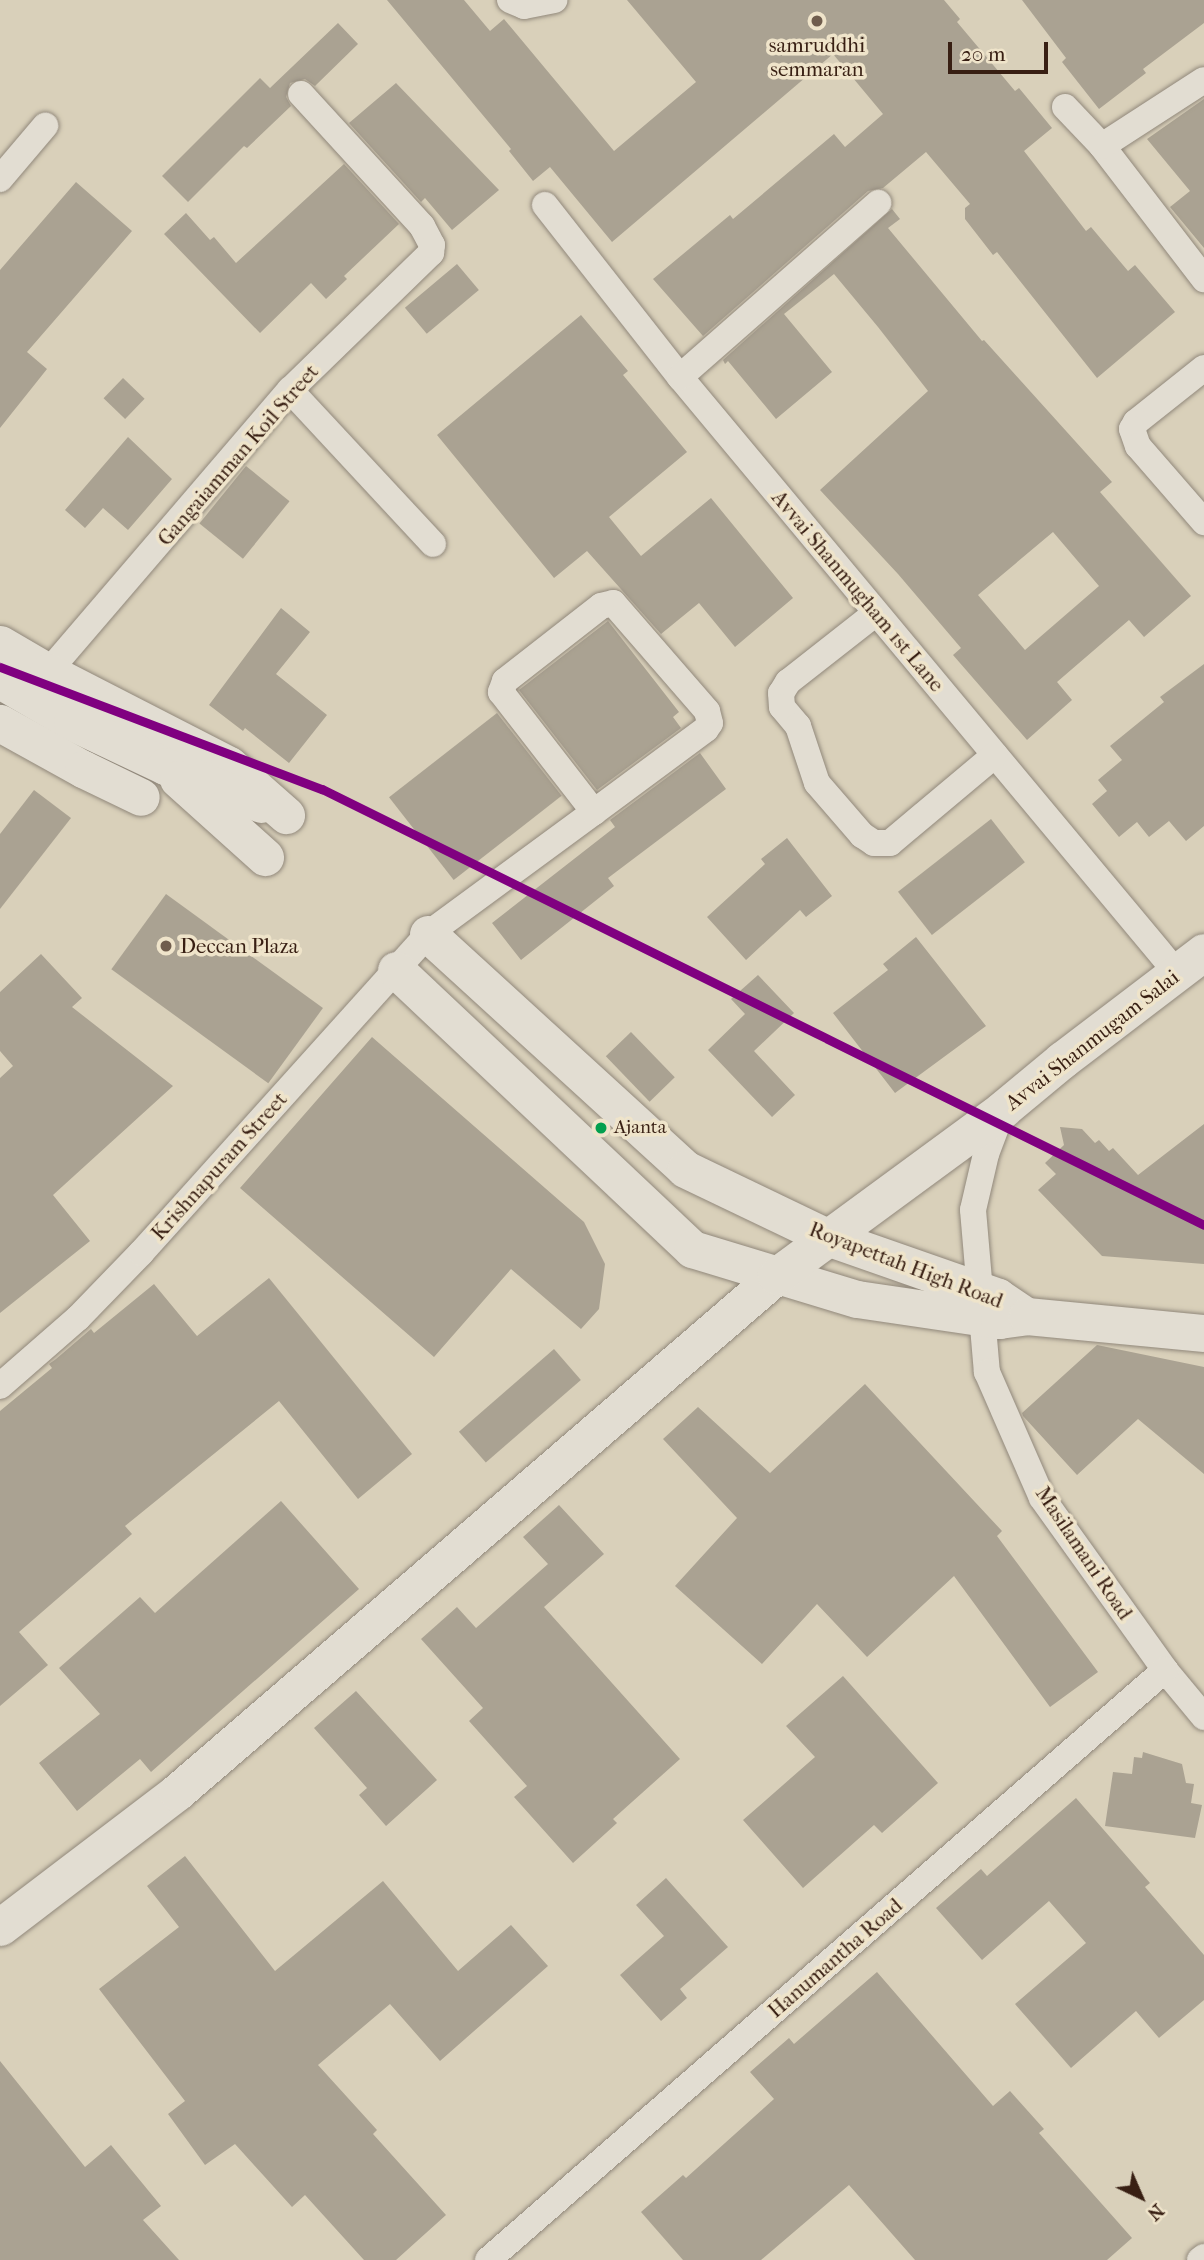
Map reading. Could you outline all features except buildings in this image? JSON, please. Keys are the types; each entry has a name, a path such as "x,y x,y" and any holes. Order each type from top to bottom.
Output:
{"main road":[{"path":"0,644 48,672 229,765 286,814 165,766 72,722 0,680"},
{"path":"0,723 83,769 141,797"},
{"path":"165,766 265,858"},
{"name":"Royapettah High Road","path":"428,934 685,1169 827,1237 983,1305"},
{"name":"Avvai Shanmugam Salai","path":"0,1927 177,1792 776,1276 1003,1109 1190,962"},
{"name":"Royapettah High Road","path":"396,970 692,1249 857,1299 983,1305 998,1297 1027,1316 1204,1333"}],"street":[{"path":"510,0 524,6 554,0"},
{"path":"1102,146 1204,80"},
{"name":"Gangaiamman Koil Street","path":"48,672 290,390 425,260 432,245 422,226 301,94"},
{"path":"1065,107 1102,146 1204,279"},
{"path":"0,179 46,127"},
{"path":"680,377 878,203"},
{"name":"Avvai Shanmugham 1st Lane","path":"545,205 680,377 995,755 1190,962"},
{"path":"1204,368 1136,422 1132,429 1139,446 1204,522"},
{"path":"290,390 433,544"},
{"name":"Krishnapuram Street","path":"0,1386 78,1318 132,1262 428,934 594,812 706,729 710,723 707,711 613,603 601,606 505,681 501,692 594,812"},
{"path":"876,613 788,682 781,693 782,707 797,726 817,783 862,835 874,843 890,843 995,755"},
{"name":"Masilamani Road","path":"1003,1109 986,1154 973,1210 983,1305 986,1372 1042,1498 1165,1670 1204,1717"},
{"name":"Hanumantha Road","path":"503,2255 1165,1670"}],"transit line":[{"path":"0,667 322,789 1204,1225"}],"place":[{"name":"samruddhi semmaran","path":"817,21"},
{"name":"Deccan Plaza","path":"166,946"},
{"name":"Ajanta","path":"601,1128"}]}
